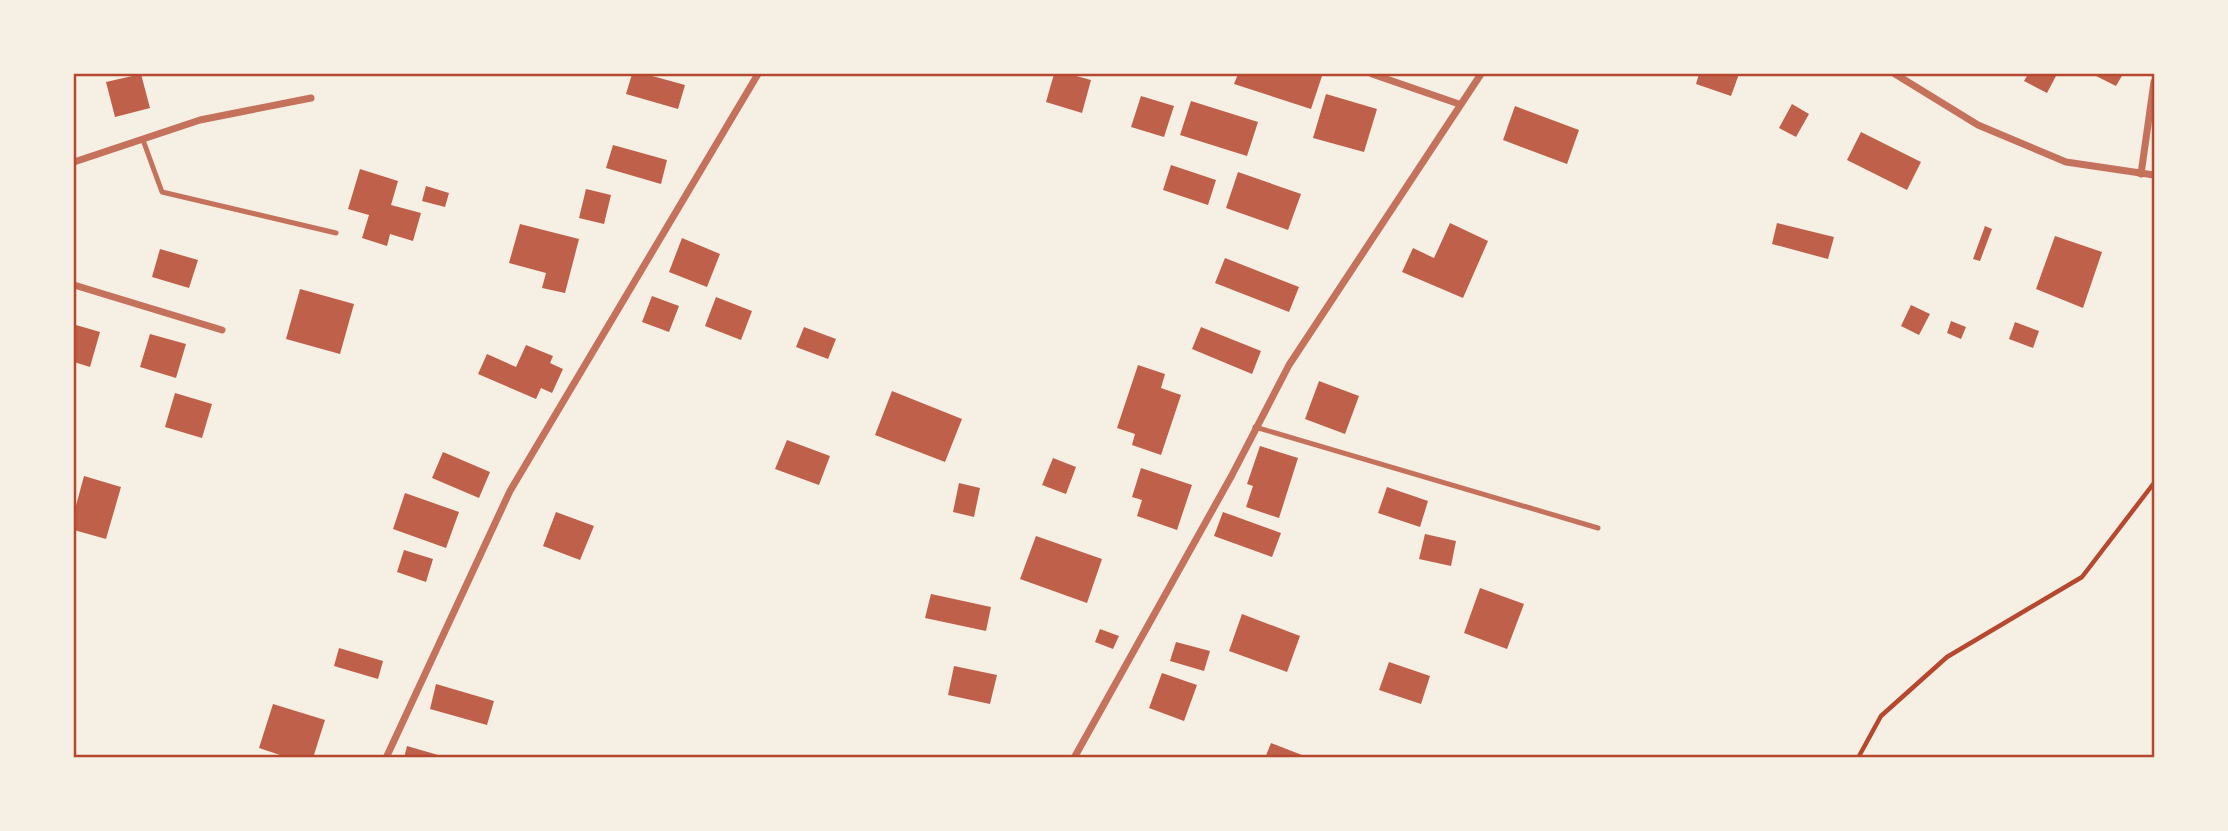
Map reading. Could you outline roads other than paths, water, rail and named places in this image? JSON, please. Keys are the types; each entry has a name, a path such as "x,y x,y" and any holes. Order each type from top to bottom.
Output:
{"street":[{"path":"386,758 510,491 758,74"},
{"path":"1371,74 1460,104"},
{"path":"1074,758 1232,475 1289,365 1481,74"},
{"path":"1895,74 1978,125 2066,162 2154,175"},
{"path":"2141,174 2154,82"},
{"path":"74,162 200,120 311,99"},
{"path":"74,285 222,330"}],"lane":[{"path":"143,140 162,192 336,233"},
{"path":"1255,427 1598,528"}]}
